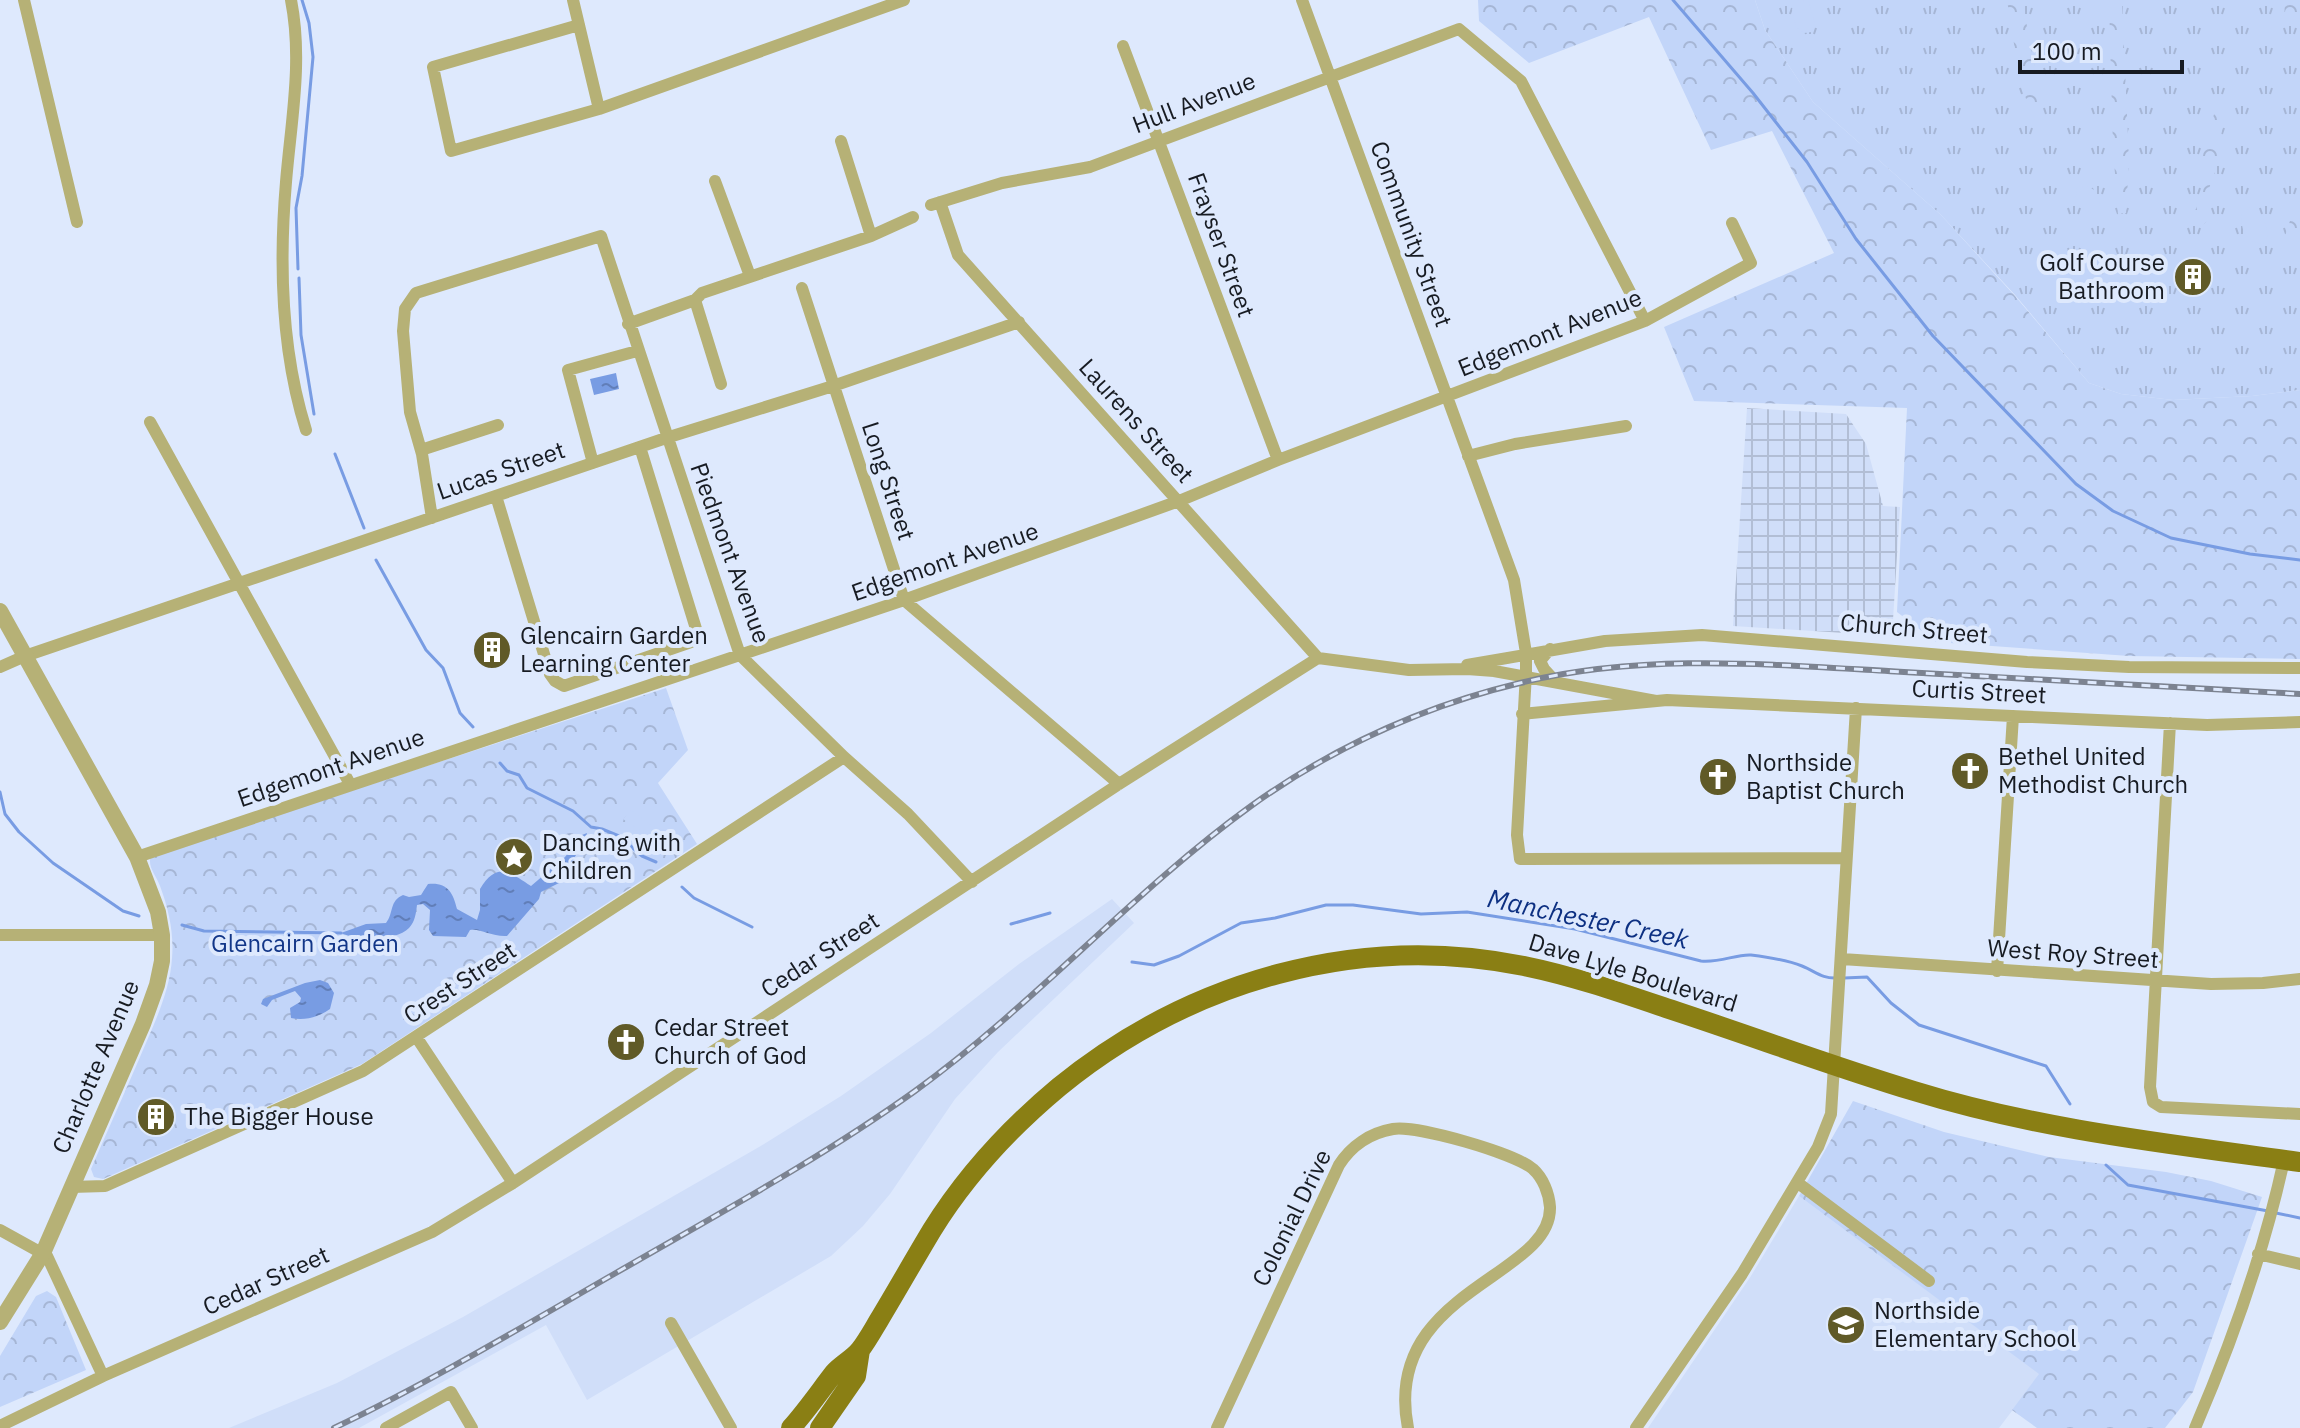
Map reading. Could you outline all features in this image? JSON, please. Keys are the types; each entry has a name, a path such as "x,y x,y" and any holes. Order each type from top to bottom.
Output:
{"main road":[{"name":"Dave Lyle Boulevard","path":"791,1428 837,1369 860,1350 953,1200 980,1166 1031,1113 1101,1055 1132,1034 1198,1000 1268,975 1359,958 1453,957 1519,965 1597,985 1917,1092 2038,1122 2292,1161"},
{"name":"Dave Lyle Boulevard","path":"820,1428 856,1376 860,1350"}],"street":[{"path":"24,0 77,222"},
{"path":"291,0 297,59 281,237 282,275 295,395 306,430"},
{"path":"573,0 599,109"},
{"path":"579,25 433,67 451,151 599,109 904,0"},
{"name":"Community Street","path":"1302,0 1514,580 1526,653 1517,835 1520,859 1845,858"},
{"name":"Hull Avenue","path":"936,203 1002,183 1090,167 1459,29 1521,81 1645,321"},
{"name":"Frayser Street","path":"1123,46 1278,460"},
{"path":"841,141 871,236"},
{"path":"715,181 750,276"},
{"name":"Laurens Street","path":"936,203 958,255 1318,658"},
{"path":"628,324 695,300 702,293 871,236 913,217"},
{"name":"Edgemont Avenue","path":"137,857 904,600 1179,501 1278,460 1645,321 1751,263 1732,223"},
{"name":"Piedmont Avenue","path":"421,450 410,412 403,331 405,309 416,293 601,236 740,655 844,757 908,814 972,882"},
{"name":"Long Street","path":"802,288 904,600"},
{"path":"695,300 721,384"},
{"name":"Lucas Street","path":"0,667 666,438 833,386 1019,322"},
{"path":"593,463 568,370 636,346"},
{"path":"150,422 350,784"},
{"path":"432,518 421,450 498,425"},
{"path":"1468,456 1515,444 1626,426"},
{"path":"496,496 550,674 564,686 691,642 697,632 640,447"},
{"path":"904,600 1119,784"},
{"name":"Charlotte Avenue","path":"0,611 137,857 158,912 162,935 162,961 157,985 43,1253 0,1322"},
{"name":"Church Street","path":"1452,669 1526,653 1622,639 1714,635 2027,662 2129,667 2300,668"},
{"path":"1550,649 1540,661 1553,682"},
{"path":"1494,671 1517,666 1526,653 1537,671 1553,682"},
{"name":"Curtis Street","path":"1318,658 1400,669 1494,671 1656,701"},
{"name":"Cedar Street","path":"0,1426 103,1376 432,1232 513,1183 1119,784 1318,658"},
{"name":"Curtis Street","path":"1522,714 1656,701 2207,725 2300,722"},
{"path":"1636,1428 1718,1311 1798,1183 1818,1147 1831,1114 1856,708"},
{"path":"1997,971 2013,716"},
{"path":"2170,723 2150,1087 2153,1102 2161,1107 2300,1114"},
{"name":"Crest Street","path":"71,1187 105,1186 363,1071 844,757"},
{"path":"0,935 162,935"},
{"name":"West Roy Street","path":"1842,973 1997,971 2211,984 2300,979"},
{"path":"417,1038 513,1183"},
{"name":"Colonial Drive","path":"1217,1428 1345,1155 1377,1134 1405,1128 1519,1160 1541,1178 1550,1205 1548,1223 1532,1247 1456,1301 1429,1329 1413,1360 1408,1381 1408,1428"},
{"path":"2195,1428 2220,1370 2276,1196 2292,1161"},
{"path":"1798,1183 1929,1281"},
{"path":"0,1230 47,1256 103,1376"},
{"path":"2258,1254 2300,1264"},
{"path":"671,1323 731,1428"},
{"path":"386,1428 451,1392 472,1428"}],"shaded area":[{"path":"1747,408 1846,414 1866,444 1883,506 1900,507 1892,636 1733,626"},
{"path":"1112,899 1134,923 998,1052 955,1099 890,1194 863,1226 831,1256 587,1400 546,1325 359,1428 229,1428 337,1383 463,1317 759,1147 841,1096 931,1033 1019,964"},
{"name":"Northside Elementary School","path":"1799,1196 2040,1374 1999,1428 1648,1428 1751,1276"}],"green space":[{"path":"1478,0 1755,0 1765,30 1813,102 1941,215 2089,383 2121,394 2173,400 2300,390 2300,659 2129,656 1936,642 1897,612 1907,408 1694,401 1664,327 1834,253 1772,131 1711,150 1649,17 1529,63 1479,21"},
{"path":"1755,0 2300,0 2300,390 2173,400 2121,394 2089,383 2015,295 1941,215 1813,102 1765,30"},
{"path":"1798,0 1809,2 1815,25 1812,32 1804,33 1796,27 1792,9"},
{"path":"2007,0 2022,0 2040,114 2029,110 2018,69"},
{"path":"2109,0 2122,0 2129,162 2126,213 2118,214 2113,148"},
{"path":"2285,0 2300,0 2300,14 2284,23"},
{"path":"2215,111 2225,111 2215,172 2208,191 2211,217 2201,227 2194,214 2202,192 2203,151"},
{"path":"2296,161 2300,162 2300,223 2293,247 2284,250 2287,230 2298,200"},
{"path":"2088,186 2097,194 2100,205 2090,213 2075,204 2077,188"},
{"path":"2253,206 2265,224 2268,237 2263,244 2252,241 2243,229 2242,212"},
{"path":"2037,254 2048,254 2062,263 2063,277 2057,280 2038,274 2033,267"},
{"path":"2134,265 2143,268 2146,277 2143,286 2134,289 2125,286 2122,277 2125,268"},
{"name":"Glencairn Garden","path":"666,688 688,750 658,783 697,844 362,1064 103,1179 94,1177 91,1169 155,1021 171,971 170,922 150,859 157,854"},
{"path":"631,810 652,826 675,834 666,848 623,819"},
{"path":"1853,1101 1944,1132 2049,1157 2166,1172 2211,1181 2262,1197 2193,1392 2165,1428 2037,1428 2012,1410 2039,1374 1799,1196"},
{"path":"47,1291 56,1297 86,1370 0,1407 0,1356 36,1296"}],"water":[{"path":"616,373 619,389 594,395 590,379"},
{"path":"587,833 582,847 559,883 541,892 539,899 507,936 470,930 466,937 433,936 429,930 430,910 423,904 417,905 409,928 395,936 366,938 341,933 366,924 386,923 399,898 403,895 421,895 428,884 444,887 451,893 457,909 477,920 480,889 492,875 510,873 531,886"},
{"path":"320,980 328,983 334,993 330,1009 317,1016 291,1018 290,1008 301,998 295,991 272,1000 267,1007 261,1004 263,999"}],"waterway":[{"path":"298,269 296,208 313,57 309,23 302,0"},
{"path":"1673,0 1807,162 1856,239 1933,336 2076,484 2113,511 2171,538 2250,554 2300,560"},
{"path":"299,278 301,335 314,414"},
{"path":"335,454 364,528"},
{"path":"376,560 426,650 443,668 460,713 473,727"},
{"path":"500,763 507,771 519,775 527,788 573,811 591,827 619,836 642,856 656,862"},
{"path":"0,792 5,814 19,832 53,863 123,911 139,916"},
{"path":"682,887 694,898 752,927"},
{"name":"Manchester Creek","path":"1132,962 1154,965 1179,956 1241,923 1326,905 1353,905 1421,914 1467,912 1575,929 1701,961 1745,955 1764,957 1837,978"},
{"path":"1011,924 1050,913"},
{"path":"182,925 204,931 341,933"},
{"name":"Manchester Creek","path":"1844,978 1867,977 1891,1003 1919,1025 2046,1066 2070,1104"},
{"name":"Manchester Creek","path":"2106,1165 2128,1185 2268,1211"},
{"name":"Manchester Creek","path":"2276,1213 2300,1218"}],"railway":[{"path":"334,1428 510,1334 767,1186 879,1116 959,1058 1165,875 1251,806 1346,748 1414,717 1520,683 1567,673 1663,664 1808,666 2300,694"}],"place":[{"name":"Golf Course Bathroom","path":"2193,277"},
{"name":"Glencairn Garden Learning Center","path":"492,650"},
{"name":"Bethel United Methodist Church","path":"1970,771"},
{"name":"Northside Baptist Church","path":"1718,777"},
{"name":"Dancing with Children","path":"514,857"},
{"name":"Cedar Street Church of God","path":"626,1042"},
{"name":"The Bigger House","path":"156,1117"},
{"name":"Northside Elementary School","path":"1846,1325"}]}
